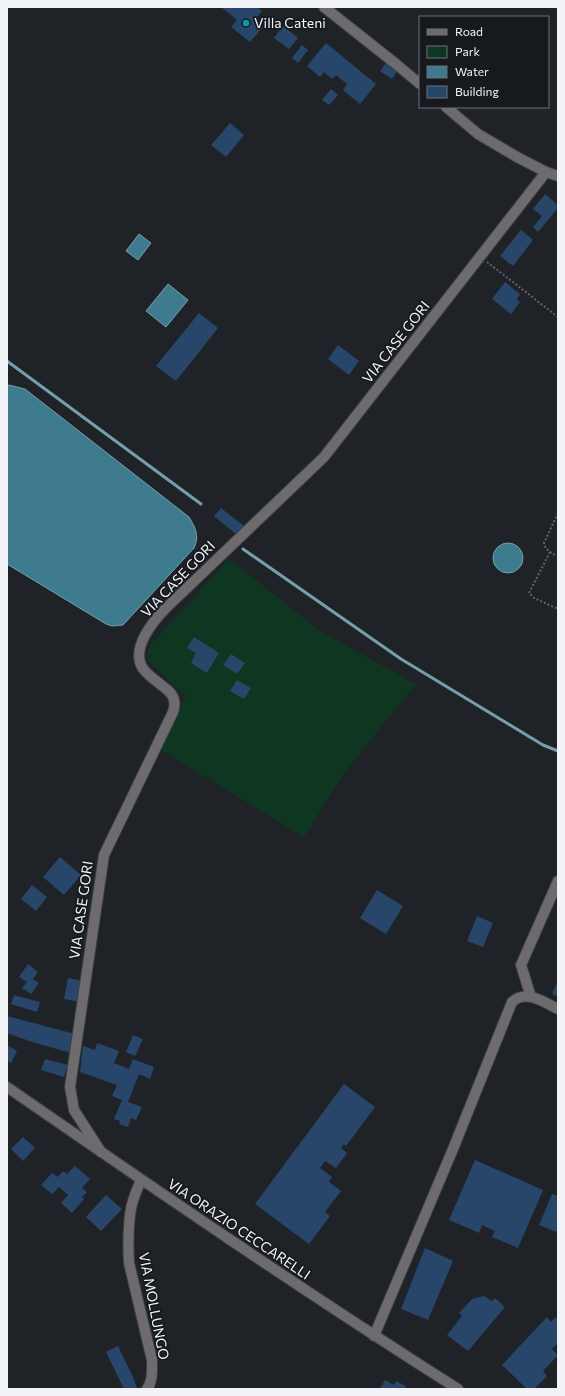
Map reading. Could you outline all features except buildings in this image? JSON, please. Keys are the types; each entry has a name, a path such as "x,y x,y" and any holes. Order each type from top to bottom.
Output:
{"street":[{"path":"324,7 419,83"},
{"path":"447,108 478,134 517,157 546,172 558,176"},
{"name":"VIA CASE GORI","path":"101,1152 74,1110 70,1087 104,855 173,712 174,707 174,701 169,691 145,671 141,665 139,657 145,636 151,626 167,607 324,457 546,172"},
{"path":"531,997 520,965 558,881"},
{"path":"374,1336 512,1002 519,997 525,996 531,997 558,1009"},
{"name":"VIA ORAZIO CECCARELLI","path":"7,1087 141,1180 374,1336 458,1389"},
{"name":"VIA MOLLUNGO","path":"141,1180 131,1209 128,1252 129,1263 152,1360 150,1385 147,1389"}],"path":[{"path":"480,256 558,317"},
{"path":"558,513 544,542 545,547 550,552 558,556"},
{"path":"550,552 529,593 534,598 558,609"}],"green space":[{"path":"229,559 320,631 416,684 343,775 304,837 159,749 186,696 147,659 149,646"}],"water":[{"path":"139,234 151,243 138,260 126,251"},
{"path":"168,284 188,300 166,327 146,311"},
{"path":"9,385 25,389 189,517 193,524 197,536 194,548 123,625 112,626 106,624 7,564 7,386"},
{"path":"508,543 514,544 522,552 522,564 514,572 508,573 502,572 494,564 493,558 494,552 502,544"}],"waterway":[{"path":"7,361 201,504"},
{"path":"243,549 401,659 543,745 558,751"}],"place":[{"name":"Villa Cateni","path":"246,23"}]}
